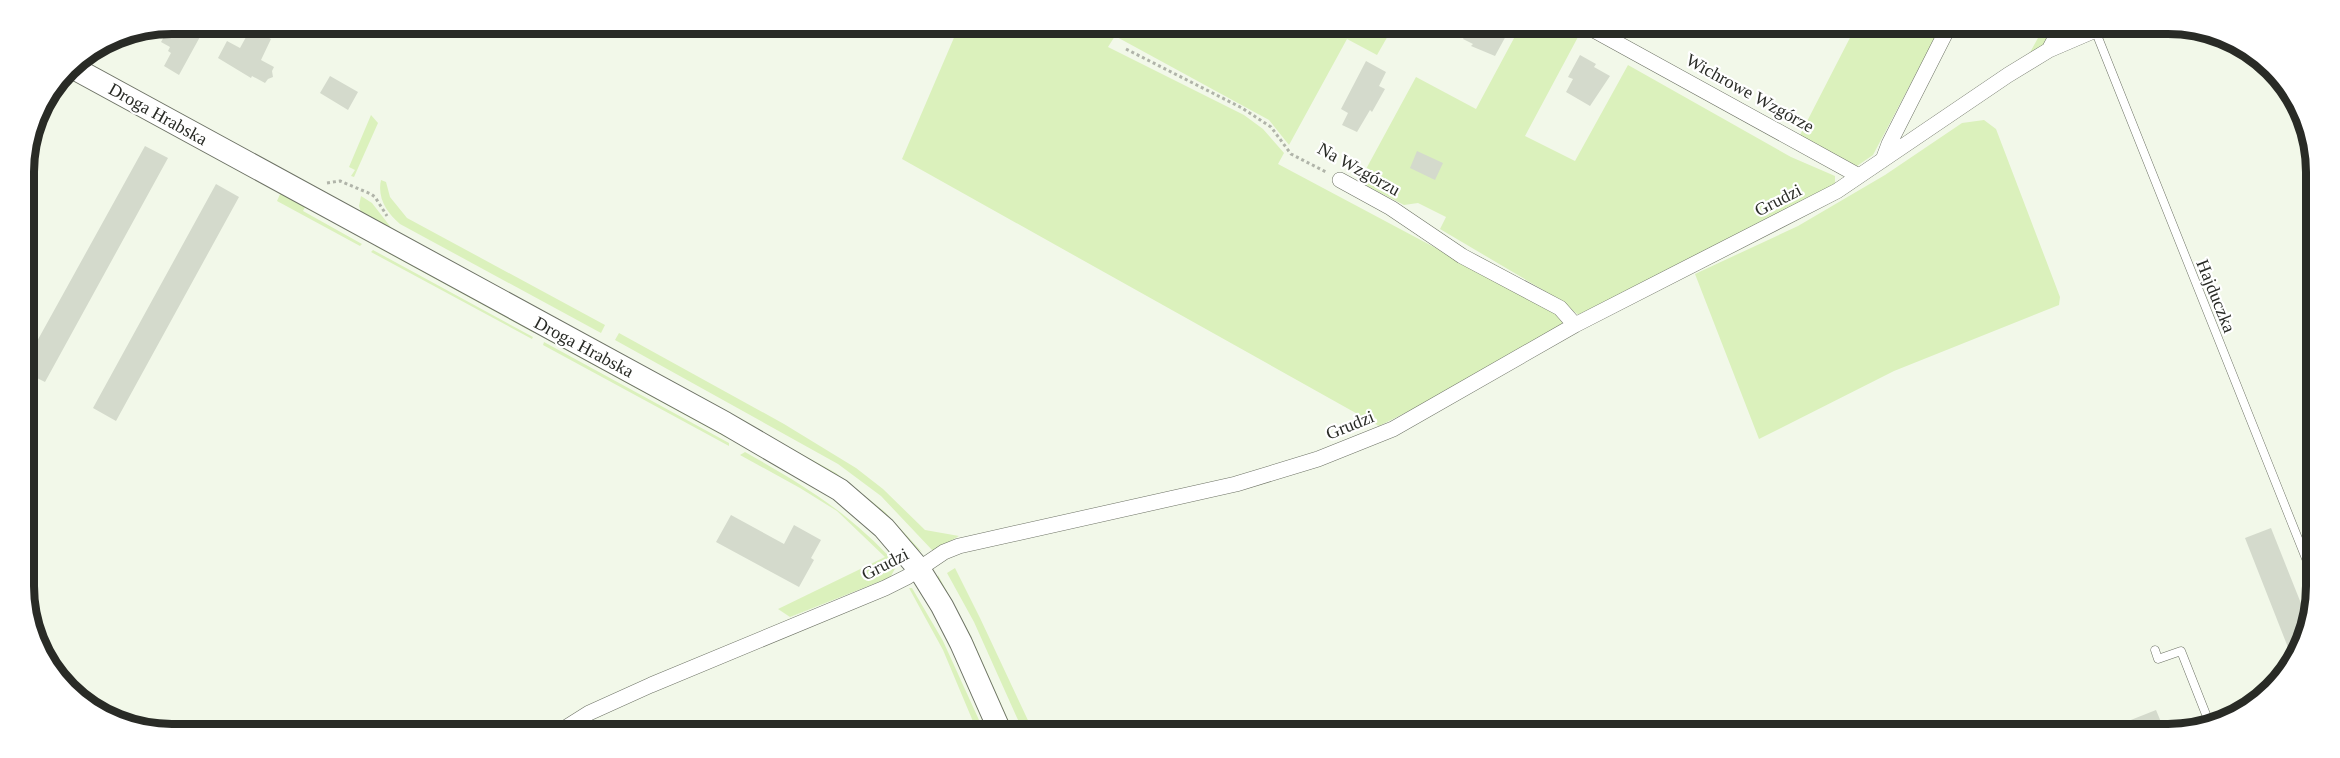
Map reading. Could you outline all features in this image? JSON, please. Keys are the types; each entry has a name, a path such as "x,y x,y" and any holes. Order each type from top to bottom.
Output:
{"street":[{"name":"Wichrowe Wzgórze","path":"1601,34 1859,176"},
{"path":"1883,160 1945,34"},
{"path":"2049,50 2057,34"},
{"name":"Grudzi","path":"572,724 590,713 651,685 885,588 944,552 959,546 1236,484 1318,459 1393,429 1575,325 1837,191 2008,75 2049,50 2085,34"},
{"name":"Droga Hrabska","path":"79,71 820,477 867,512 898,543 919,569 961,643 997,724"},
{"name":"Na Wzgórzu","path":"1340,180 1391,208 1462,256 1560,308 1575,325"}],"lane":[{"name":"Hajduczka","path":"2098,34 2306,558"},
{"path":"2155,650 2158,659 2181,651 2207,717"}],"path":[{"name":"Na Wzgórzu","path":"1126,50 1242,108 1271,127 1291,154 1340,180"},
{"path":"351,185 364,190"}],"green space":[{"path":"1389,34 1377,55 1347,39 1289,145 1269,120 1115,36 1108,47 1244,115 1263,129 1284,153 1278,164 1556,312 1565,323 1469,381 1379,426 902,159 955,35"},
{"path":"1516,34 1573,34 1578,37 1525,136 1575,161 1628,65 1791,157 1835,176 1835,185 1580,316 1555,297 1440,229 1446,217 1418,203 1404,205 1359,182 1416,77 1476,109"},
{"path":"1852,34 1937,34 1873,155 1857,166 1800,135"},
{"path":"2040,34 2051,34 2042,47 2028,56"},
{"path":"371,115 378,123 354,177 351,176 355,170 349,167"},
{"path":"1984,120 1996,129 2060,297 2059,305 1894,371 1759,439 1695,274 1798,226 1885,175 1962,123"},
{"path":"381,180 386,182 390,197 407,218 605,325 601,333 400,224 384,205 380,193"},
{"path":"281,192 306,205 303,211 362,244 360,246 277,201"},
{"path":"361,196 372,203 393,230 362,215 359,206"},
{"path":"380,245 533,328 534,333 375,246"},
{"path":"373,250 533,337 532,339 371,252"},
{"path":"619,333 784,424 856,468 883,489 925,530 959,536 933,551 881,496 838,464 615,340"},
{"path":"551,338 725,434 727,438 546,339"},
{"path":"544,342 729,443 729,446 543,345"},
{"path":"611,349 836,473 885,512 922,552"},
{"path":"745,452 807,489 844,515 862,530 897,565 891,576 790,617 778,609 885,557 837,511 740,455"},
{"path":"955,568 1030,724 1020,724 974,622 947,573"},
{"path":"938,575 971,636 1010,724 1006,724 938,580"},
{"path":"909,588 912,588 943,641 981,724 974,724 943,650"}],"building":[{"path":"1466,34 1507,34 1495,56 1471,46 1473,44 1463,39"},
{"path":"165,35 201,35 179,75 164,66 171,53 168,51 170,47 161,42"},
{"path":"247,35 264,35 271,39 261,60 274,67 273,77 265,83 252,76 251,78 218,58 227,41 240,48"},
{"path":"1580,55 1596,64 1594,67 1610,76 1590,106 1566,92 1573,79 1568,77"},
{"path":"1366,61 1386,72 1379,86 1385,89 1357,132 1342,125 1348,113 1341,109"},
{"path":"330,76 358,92 348,110 320,93"},
{"path":"145,146 168,158 45,382 34,377 35,346"},
{"path":"1417,151 1443,163 1435,180 1410,168"},
{"path":"216,184 239,197 116,421 93,408"},
{"path":"731,515 784,544 794,525 821,540 811,558 814,560 799,587 716,542"},
{"path":"2271,528 2303,609 2301,621 2289,650 2245,538"},
{"path":"2156,710 2161,723 2123,723"}]}
